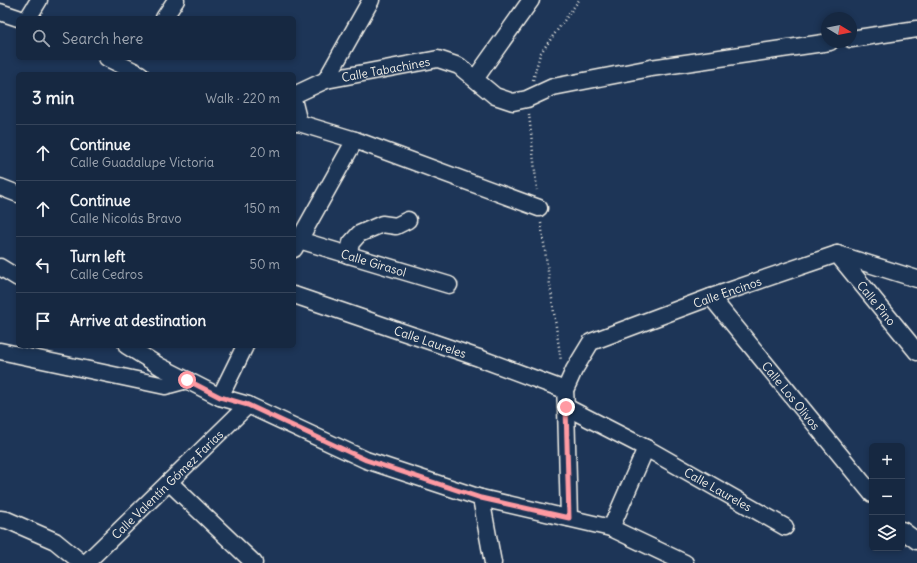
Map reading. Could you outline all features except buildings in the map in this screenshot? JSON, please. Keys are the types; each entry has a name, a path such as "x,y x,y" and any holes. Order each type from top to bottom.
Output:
{"street":[{"path":"29,16 39,0"},
{"path":"165,16 176,0"},
{"path":"326,80 371,0"},
{"path":"475,79 531,0"},
{"path":"0,12 16,17"},
{"path":"857,38 917,29"},
{"path":"527,99 553,87 651,68 821,43"},
{"name":"Calle Tabachines","path":"296,94 326,80 438,59 459,66 495,96 513,102 527,99"},
{"path":"114,60 137,67"},
{"path":"297,123 355,140 539,208"},
{"path":"296,244 355,140"},
{"path":"0,187 16,193"},
{"path":"348,255 350,243 359,234 382,224 396,226 408,220"},
{"name":"Calle Girasol","path":"296,244 348,255 449,285"},
{"path":"837,254 917,279"},
{"name":"Calle Encinos","path":"565,390 574,370 592,342 711,297 837,254"},
{"name":"Calle Pino","path":"837,254 917,352"},
{"path":"0,267 16,277"},
{"name":"Calle Laureles","path":"296,296 479,358 565,390"},
{"name":"Calle Los Olivos","path":"711,297 869,490"},
{"path":"130,348 161,367 220,397 248,405 366,460 481,498 611,528 684,563"},
{"path":"220,397 244,348"},
{"path":"0,351 165,386 187,380"},
{"path":"565,390 569,518"},
{"name":"Calle Valentín Gómez Farías","path":"86,563 248,405"},
{"name":"Calle Laureles","path":"566,407 646,448 785,526"},
{"path":"611,528 646,448"},
{"path":"169,482 254,563"},
{"path":"481,498 493,563"},
{"path":"0,519 7,520 55,541 82,563"},
{"path":"905,532 917,541"}],"path":[{"path":"565,390 539,208 527,99 540,54 579,0"}],"route":[{"path":"187,380 220,397 248,405 366,460 481,498 569,518 566,407"}]}
